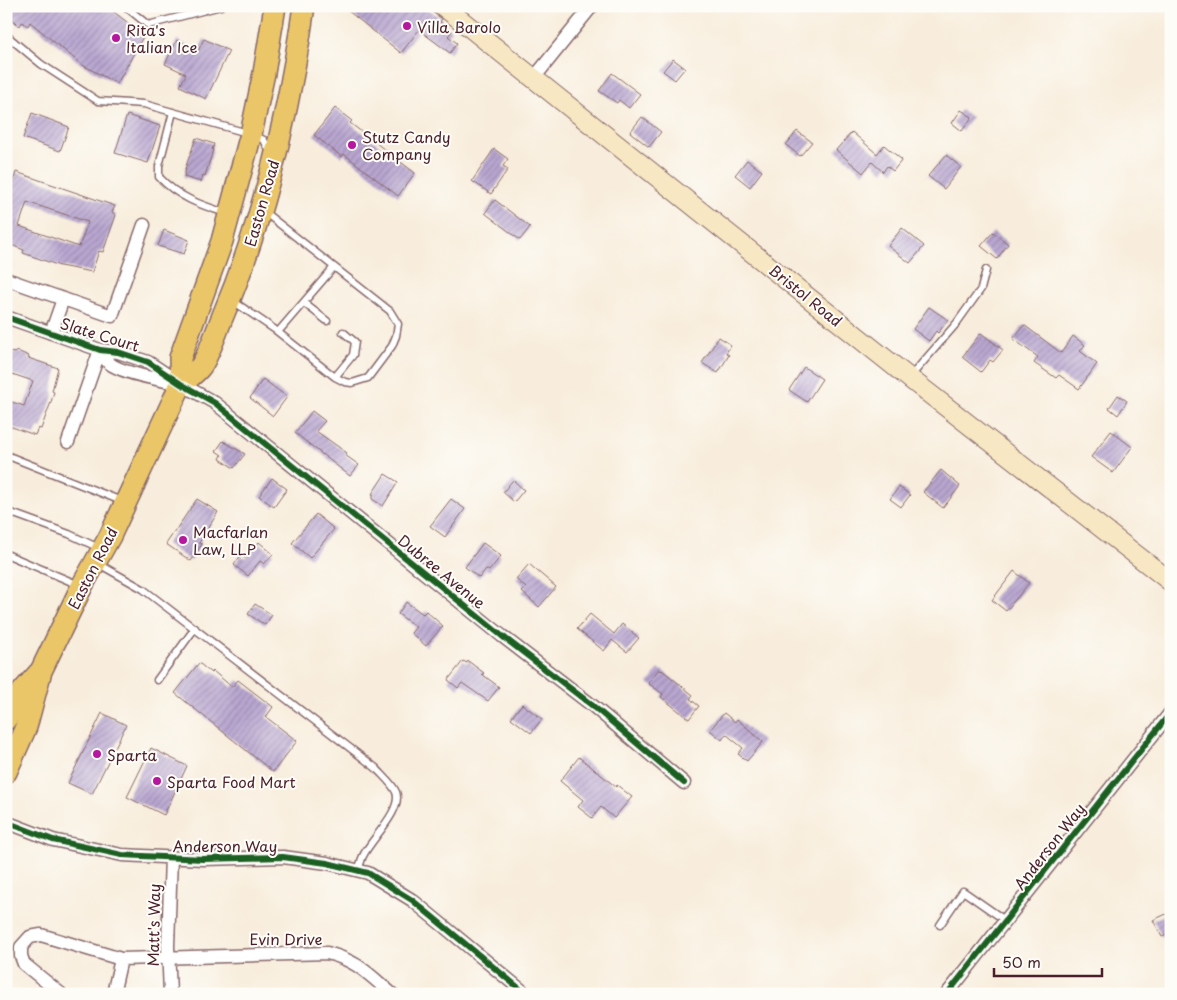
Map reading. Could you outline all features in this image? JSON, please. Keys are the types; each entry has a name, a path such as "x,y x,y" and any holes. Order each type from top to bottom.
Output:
{"highway":[{"name":"Easton Road","path":"181,384 180,358 218,250 251,134 264,73 275,6"},
{"name":"Easton Road","path":"6,772 26,727 41,671 82,586 99,556 181,384 201,366 230,299 260,208 281,133 304,6"},
{"name":"Easton Road","path":"6,719 16,699 41,671"}],"main road":[{"name":"Bristol Road","path":"443,6 909,378 1171,582"}],"street":[{"path":"534,78 592,6"},
{"path":"6,279 112,316 144,225"},
{"path":"51,333 63,299"},
{"name":"Slate Court","path":"6,316 100,350 107,361 113,366 145,377 181,384"},
{"path":"68,442 100,350"},
{"name":"Dubree Avenue","path":"181,384 215,403 502,636 593,706 684,783"},
{"name":"Anderson Way","path":"947,994 1171,712"},
{"name":"Anderson Way","path":"6,822 53,840 122,855 203,859 283,857 327,863 368,873 412,900 526,994"},
{"name":"Matt's Way","path":"170,994 168,957 171,857"},
{"name":"Evin Drive","path":"61,994 24,964 21,956 21,947 30,937 41,935 121,959 327,953 344,957 359,965 392,994"},
{"path":"113,994 121,959"}],"lane":[{"path":"125,6 148,25 221,6"},
{"path":"6,35 41,64 98,101 144,104 251,134 264,140 270,150 273,164"},
{"path":"173,112 160,166 159,178 170,189 202,206 229,214"},
{"path":"230,299 278,332 335,377 345,382 352,383 368,378 392,346 396,336 398,324 390,311 260,208"},
{"path":"278,332 334,268"},
{"path":"909,378 956,324 981,289 986,270"},
{"path":"304,303 327,321"},
{"path":"335,377 353,355 355,342 343,332"},
{"path":"6,455 125,502"},
{"path":"6,512 69,534 195,628 376,768 396,792 397,802 393,812 363,855 358,870"},
{"path":"6,554 82,586"},
{"path":"157,680 195,628"},
{"path":"940,925 964,891 1006,921"}],"building":[{"path":"6,6 106,6 144,35 117,84 81,64 30,22 28,26 22,22 20,26 6,15"},
{"name":"Villa Barolo","path":"342,6 424,6 442,19 440,22 452,31 448,36 457,43 450,53 419,30 401,53"},
{"path":"204,39 229,51 206,99 180,86 186,74 165,64 177,40 198,51"},
{"path":"673,59 685,68 675,80 663,71"},
{"path":"612,73 640,94 629,108 619,100 617,103 599,91"},
{"name":"Stutz Candy Company","path":"335,108 352,121 350,123 415,173 398,196 344,154 342,157 314,135"},
{"path":"961,110 972,117 962,131 952,123"},
{"path":"32,113 69,127 60,151 23,138"},
{"path":"127,115 160,126 148,163 115,153"},
{"path":"642,117 661,132 649,147 630,132"},
{"path":"797,131 812,142 800,156 786,145"},
{"path":"852,132 877,154 884,145 902,160 893,171 887,166 883,172 872,162 863,173 836,150"},
{"path":"196,138 214,144 205,176 203,175 201,182 184,177"},
{"path":"494,149 508,159 503,166 508,169 491,194 472,181"},
{"path":"946,155 961,167 944,189 928,176"},
{"path":"747,160 762,171 750,187 735,175"},
{"path":"16,172 115,206 112,212 116,215 103,252 99,251 92,272 60,266 23,253 24,250 6,243 6,191 10,179 14,179","holes":["27,202 88,222 79,247 19,226"]},
{"path":"495,200 530,227 520,240 485,213"},
{"path":"902,228 924,246 910,263 888,246"},
{"path":"164,230 189,240 184,254 158,246"},
{"path":"993,232 1008,244 997,259 981,246"},
{"path":"929,307 948,320 938,333 936,331 929,341 913,329"},
{"path":"1024,325 1061,353 1073,336 1085,345 1080,351 1097,364 1079,389 1059,375 1056,378 1034,363 1038,357 1013,339"},
{"path":"981,333 1003,350 993,362 990,360 981,372 962,357"},
{"path":"719,337 731,345 726,353 729,355 718,373 702,363"},
{"path":"6,351 14,353 17,351 29,356 28,358 58,368 51,402 41,429 38,428 35,435 6,425 6,400 24,406 33,381 6,372"},
{"path":"804,367 822,379 807,402 789,390"},
{"path":"263,379 287,397 273,416 250,398"},
{"path":"1118,395 1127,401 1118,415 1109,408"},
{"path":"312,411 325,421 316,431 347,453 345,455 359,465 350,476 295,433"},
{"path":"1111,431 1132,447 1113,473 1091,457"},
{"path":"223,441 245,454 234,468 220,459 222,455 216,451"},
{"path":"941,470 960,486 943,508 923,492"},
{"path":"385,474 398,482 383,506 372,499 374,495 372,494"},
{"path":"272,478 287,489 274,507 259,496"},
{"path":"513,480 524,490 514,502 503,492"},
{"path":"899,487 910,495 901,507 890,499"},
{"path":"197,499 218,512 199,543 202,544 191,561 166,544"},
{"path":"451,499 465,509 445,537 430,526"},
{"path":"316,514 334,529 310,558 292,543"},
{"path":"259,542 273,554 264,564 260,561 248,576 234,565 241,555 245,558"},
{"path":"483,543 501,556 489,571 486,569 479,578 465,567"},
{"path":"529,564 556,587 539,607 522,592 526,588 516,579"},
{"path":"1014,571 1029,583 1006,611 992,600"},
{"path":"406,602 423,614 426,611 443,626 426,646 411,633 416,627 398,614"},
{"path":"255,604 272,615 265,625 248,614"},
{"path":"590,614 614,634 622,624 639,638 627,652 612,640 604,651 577,629"},
{"path":"463,661 467,663 468,661 499,687 488,701 462,683 458,688 448,680"},
{"path":"199,663 211,673 213,671 232,687 238,680 273,707 266,717 297,741 273,772 175,693"},
{"path":"659,669 693,695 690,699 699,706 689,719 661,697 663,694 648,683"},
{"path":"522,704 542,719 531,733 511,718"},
{"name":"Sparta","path":"102,713 126,725 92,794 68,783"},
{"path":"724,713 735,722 737,719 763,742 747,761 738,754 743,748 726,734 722,740 710,730"},
{"name":"Sparta Food Mart","path":"151,748 187,766 164,815 127,797"},
{"path":"579,757 616,787 617,785 632,797 614,818 601,807 592,818 578,807 583,800 560,781"},
{"path":"1171,912 1171,933 1162,937 1153,920"}],"cycle path":[{"path":"6,317 100,350 118,352 148,362 181,384 215,403 502,636 593,706 684,783"},
{"path":"947,994 1171,712"},
{"path":"6,822 53,840 122,855 203,859 283,857 327,863 368,873 412,900 526,994"}],"place":[{"name":"Villa Barolo","path":"407,26"},
{"name":"Rita's Italian Ice","path":"116,38"},
{"name":"Stutz Candy Company","path":"352,145"},
{"name":"Macfarlan Law, LLP","path":"183,540"},
{"name":"Sparta","path":"97,754"},
{"name":"Sparta Food Mart","path":"157,781"}]}
